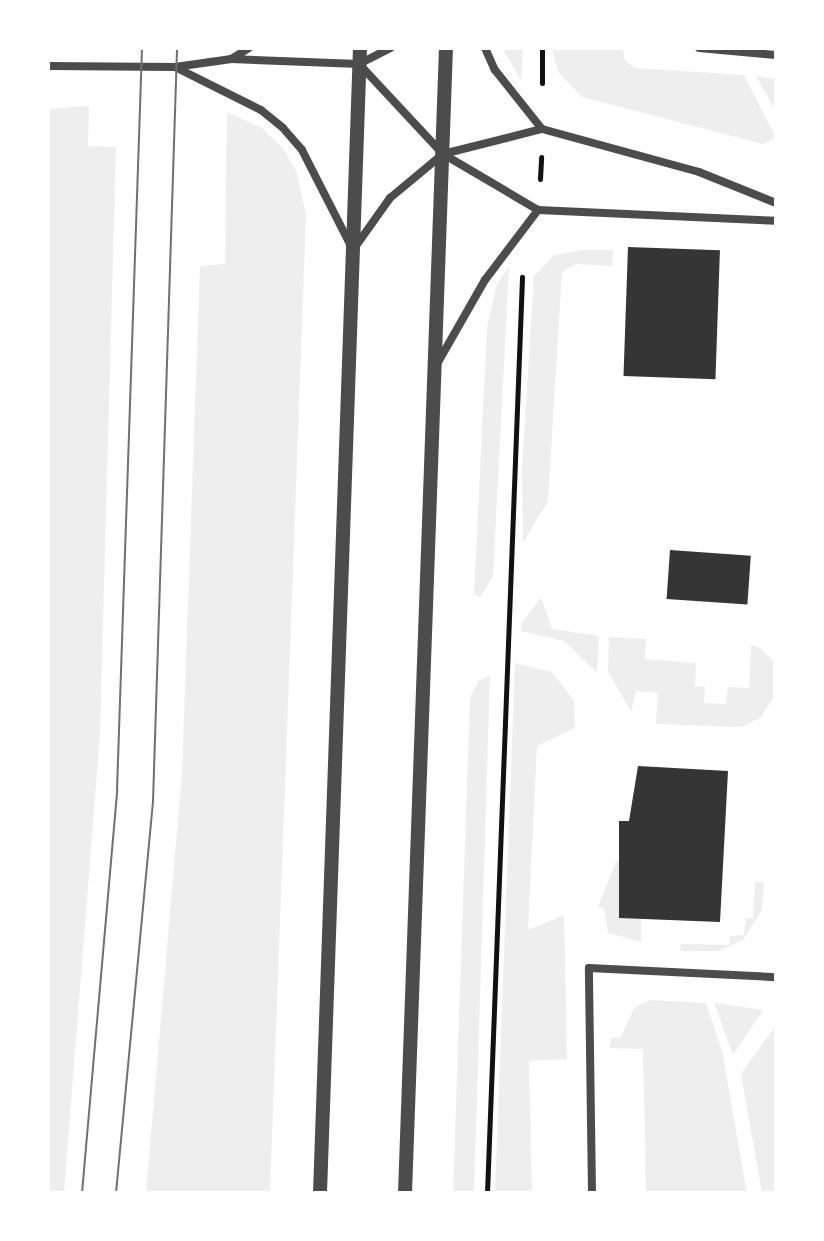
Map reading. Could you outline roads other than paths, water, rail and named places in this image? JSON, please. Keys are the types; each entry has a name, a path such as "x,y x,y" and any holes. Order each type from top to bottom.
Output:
{"street":[{"path":"231,59 249,48"},
{"path":"320,1193 360,48"},
{"path":"48,66 175,67 231,59 359,64 391,48"},
{"path":"405,1193 446,48"},
{"path":"485,48 495,70 542,129"},
{"path":"699,48 776,55"},
{"path":"359,64 443,154 538,210 776,221"},
{"path":"175,67 261,110 302,150 353,250"},
{"path":"353,250 390,198 443,154 542,129 699,172 776,203"},
{"path":"435,368 485,280 538,210"},
{"path":"592,1193 589,968 776,977"}],"tram line":[{"path":"82,1193 117,790 142,48"},
{"path":"116,1193 153,801 177,48"}]}
